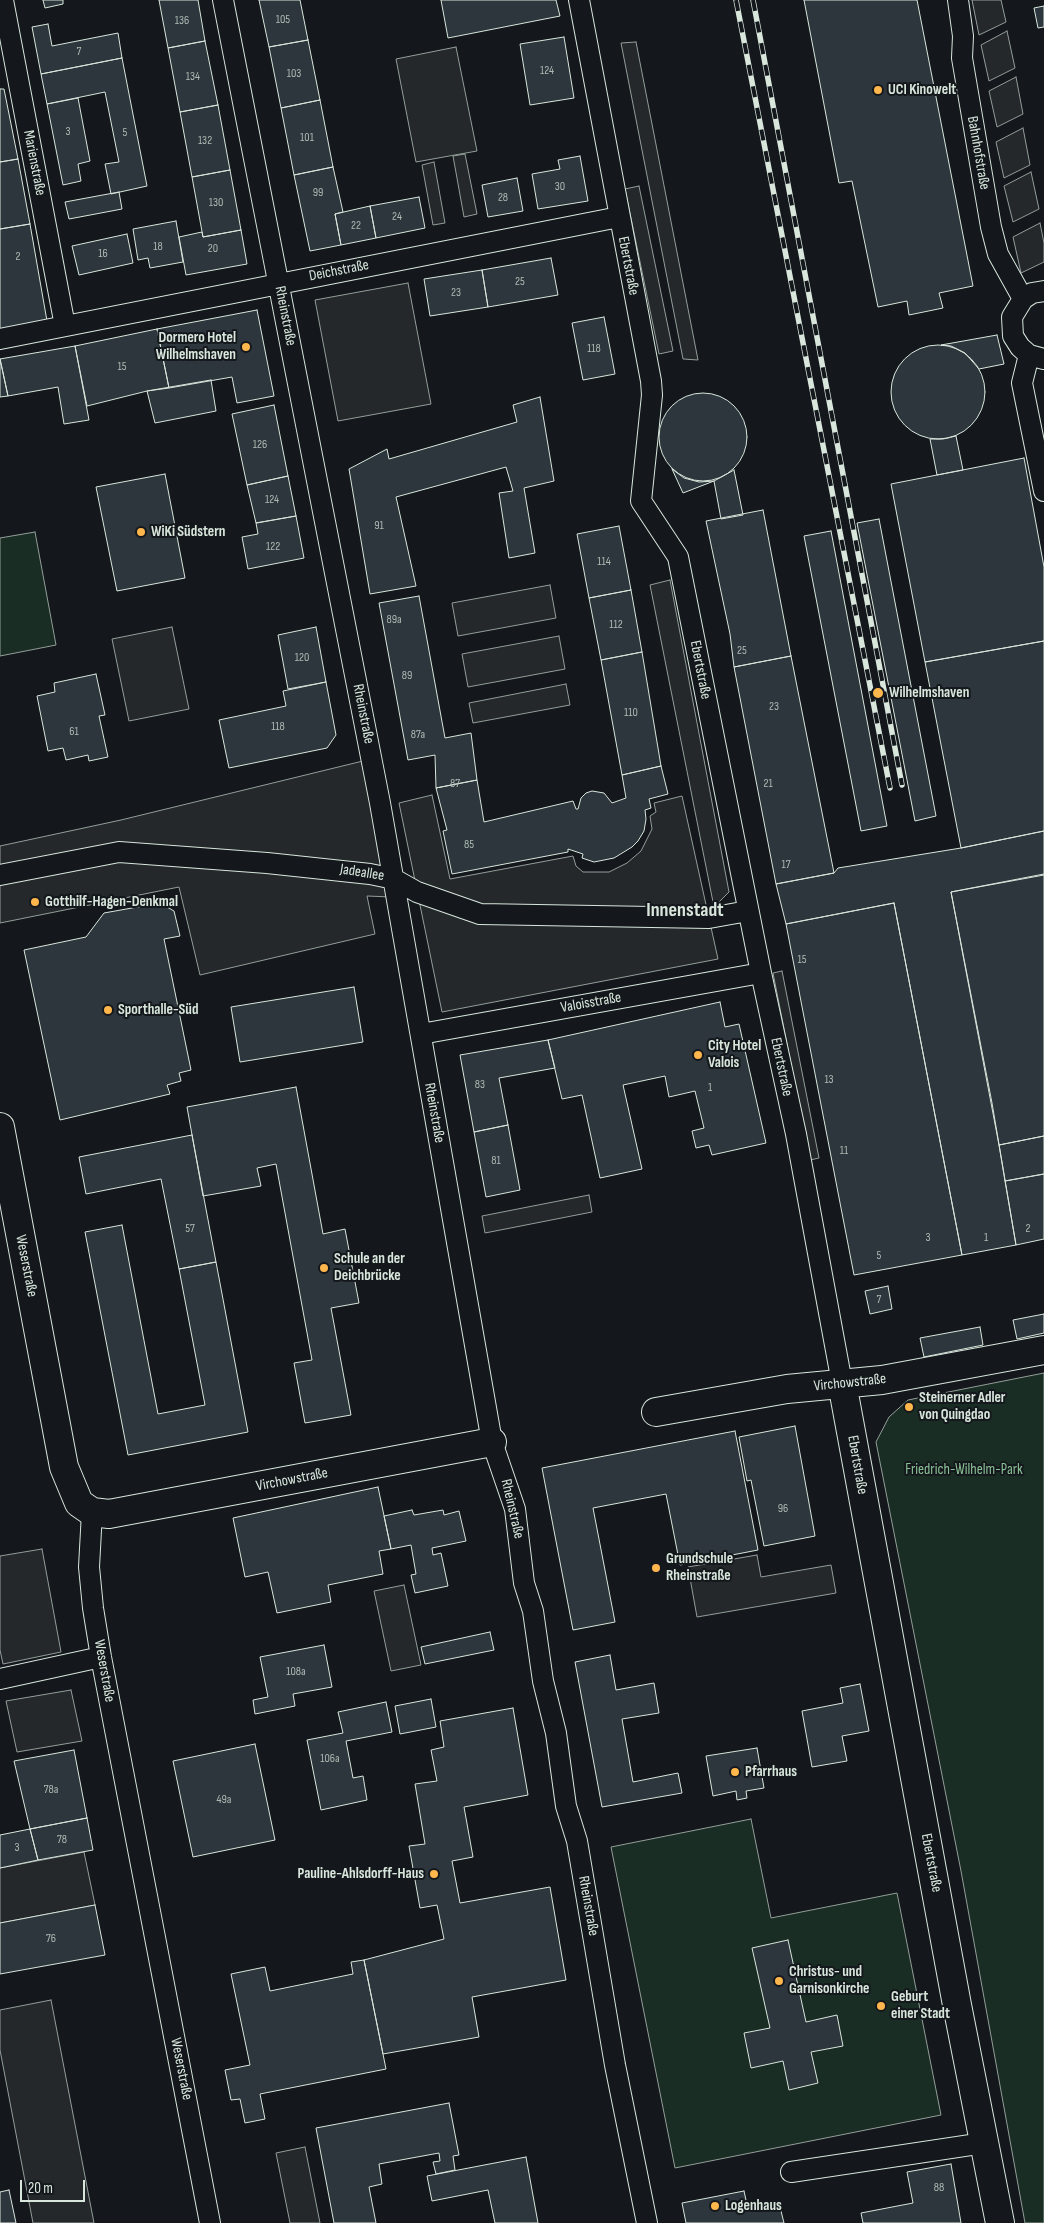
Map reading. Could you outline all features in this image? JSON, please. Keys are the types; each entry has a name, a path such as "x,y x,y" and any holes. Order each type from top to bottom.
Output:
{"street":[{"name":"Marienstraße","path":"3,0 65,326"},
{"name":"Rheinstraße","path":"224,0 394,879 492,1442 515,1509 524,1583 533,1611 542,1681 556,1733 566,1806 577,1841 615,2065 647,2223"},
{"name":"Ebertstraße","path":"579,0 652,395 641,502 678,558 748,911 800,1152 842,1383 904,1769 1000,2223"},
{"name":"Bahnhofstraße","path":"958,0 963,36 962,58 991,227 998,254 1023,299"},
{"name":"Deichstraße","path":"0,339 619,217"},
{"path":"1044,290 1032,292 1023,299 1012,317 1014,336 1020,347 1037,357 1022,383 1044,492"},
{"name":"Jadeallee","path":"0,875 118,852 318,867 370,874 394,879 418,892 480,914 709,918 748,911"},
{"name":"Valoisstraße","path":"421,1034 761,973"},
{"name":"Weserstraße","path":"0,1127 64,1467 79,1503 92,1512 89,1567 101,1657 210,2223"},
{"name":"Virchowstraße","path":"656,1412 787,1389 882,1380 1044,1350"},
{"name":"Virchowstraße","path":"92,1512 109,1514 492,1442"},
{"path":"0,1679 101,1657"},
{"path":"791,2172 984,2143"}],"green space":[{"path":"35,532 56,645 0,656 0,538"},
{"name":"Friedrich-Wilhelm-Park","path":"1044,1373 1044,2223 1025,2223 961,1871 876,1442 889,1417 908,1400"},
{"path":"751,1819 771,1918 897,1893 941,2115 675,2168 611,1847"}],"shaded area":[{"path":"972,0 1001,0 1006,22 979,35"},
{"path":"1007,31 1015,68 989,81 981,45"},
{"path":"636,42 698,360 683,359 621,43"},
{"path":"456,47 477,151 416,162 396,59"},
{"path":"1016,77 1023,114 997,127 989,91"},
{"path":"1023,128 1030,165 1004,178 996,142"},
{"path":"465,154 477,214 464,217 453,156"},
{"path":"434,162 445,223 433,225 422,165"},
{"path":"1031,172 1039,209 1013,222 1004,186"},
{"path":"639,186 673,351 659,354 625,189"},
{"path":"1040,223 1044,243 1044,262 1021,273 1013,237"},
{"path":"408,283 431,404 338,421 315,300"},
{"path":"670,580 729,892 714,907 650,585"},
{"path":"550,585 556,618 458,636 452,603"},
{"path":"172,627 189,709 129,721 112,639"},
{"path":"559,636 565,669 468,687 462,654"},
{"path":"566,684 570,705 473,723 469,703"},
{"path":"367,760 391,897 367,896 375,934 200,975 179,887 0,923 0,846 121,820"},
{"path":"432,795 450,879 573,856 576,866 583,872 609,872 627,863 641,851 652,829 650,816 656,812 654,803 682,796 718,959 442,1012 399,803"},
{"path":"782,971 819,1158 810,1160 773,973"},
{"path":"589,1195 592,1212 485,1233 482,1216"},
{"path":"42,1549 61,1652 3,1664 0,1650 0,1556"},
{"path":"757,1555 761,1577 831,1565 836,1593 697,1617 688,1567"},
{"path":"404,1585 421,1665 391,1671 374,1591"},
{"path":"71,1690 82,1741 17,1752 6,1701"},
{"path":"84,1852 95,1905 0,1923 0,1868"},
{"path":"51,2000 94,2223 33,2223 0,2050 0,2010"},
{"path":"305,2147 320,2223 290,2223 276,2153"}],"building":[{"path":"43,0 63,0 63,4 45,8"},
{"path":"159,0 198,0 205,41 168,48"},
{"path":"259,0 300,0 308,40 269,47"},
{"path":"441,0 556,0 560,16 448,38"},
{"name":"UCI Kinowelt","path":"804,0 917,0 973,286 939,293 943,308 909,315 907,301 878,307 852,181 839,183"},
{"path":"1044,6 1044,27 1038,28 1034,8"},
{"path":"48,24 52,46 118,33 122,58 41,74 32,27"},
{"path":"564,37 574,98 530,105 520,44"},
{"path":"308,40 320,100 281,108 269,47"},
{"path":"205,41 218,105 180,112 168,48"},
{"path":"122,58 147,186 111,194 105,164 119,162 105,92 47,104 41,74"},
{"path":"0,89 4,89 18,159 0,162"},
{"path":"78,98 90,161 78,164 81,181 63,185 47,104"},
{"path":"320,100 333,167 294,175 281,108"},
{"path":"218,105 230,170 192,177 180,112"},
{"path":"580,156 588,201 538,209 532,174 560,169 558,160"},
{"path":"18,159 30,224 0,229 0,162"},
{"path":"333,167 343,212 335,214 341,245 310,251 294,175"},
{"path":"230,170 241,230 203,237 192,177"},
{"path":"517,178 523,211 488,217 482,185"},
{"path":"119,192 122,209 69,219 65,202"},
{"path":"419,197 425,228 376,238 370,206"},
{"path":"370,206 376,238 341,245 335,214"},
{"path":"176,221 183,262 150,268 148,258 138,260 133,229"},
{"path":"30,224 47,321 0,329 0,229"},
{"path":"241,230 247,264 186,275 179,237 202,232 203,237"},
{"path":"127,234 133,263 79,275 72,246"},
{"path":"551,258 558,295 488,307 482,270"},
{"path":"482,270 488,307 430,316 424,279"},
{"path":"257,310 274,396 237,403 232,377 169,388 157,329"},
{"path":"604,317 615,374 583,380 572,323"},
{"path":"157,329 169,388 147,391 87,406 75,346"},
{"path":"997,335 1004,364 979,369 965,353 951,346 941,345"},
{"path":"938,345 956,349 971,359 981,374 985,392 981,410 971,425 956,435 938,439 920,435 905,425 895,410 891,392 895,374 905,359 920,349"},
{"path":"75,346 89,420 64,424 58,387 8,396 0,359"},
{"path":"0,359 8,396 0,397"},
{"path":"211,380 216,411 155,423 147,391"},
{"path":"703,393 720,396 728,400 740,412 744,420 747,437 744,454 740,462 728,474 720,478 703,481 686,478 678,474 666,462 662,454 659,437 662,420 666,412 678,400 686,396"},
{"path":"540,397 554,481 524,488 535,553 509,558 499,493 513,491 506,467 396,497 416,586 370,594 349,469 387,449 389,459 517,422 513,405"},
{"path":"274,405 288,476 247,485 232,414"},
{"path":"956,436 963,470 937,475 930,439"},
{"path":"1024,458 1044,567 1044,641 925,662 891,484"},
{"path":"672,469 684,478 699,482 714,481 683,493"},
{"path":"734,470 743,515 721,519 714,481"},
{"name":"WiKi Südstern","path":"165,474 185,578 117,591 96,487"},
{"path":"288,476 296,516 256,523 247,485"},
{"path":"763,510 791,656 734,667 730,634 706,521"},
{"path":"296,516 304,558 248,569 242,537 258,534 256,523"},
{"path":"879,519 936,816 915,821 857,523"},
{"path":"619,526 631,590 589,598 577,534"},
{"path":"831,531 887,826 861,831 804,536"},
{"path":"631,590 642,652 601,660 589,598"},
{"path":"419,596 445,738 471,733 477,780 436,788 435,755 408,760 379,603"},
{"path":"316,627 326,682 288,689 278,635"},
{"path":"1044,641 1044,831 961,848 925,662"},
{"path":"642,652 661,766 622,775 601,660"},
{"path":"791,656 834,873 776,884 734,667"},
{"path":"96,674 105,715 99,716 108,757 89,761 88,755 66,760 63,748 48,751 37,696 55,692 54,683"},
{"path":"326,682 336,735 327,748 229,768 219,720 286,706 283,691"},
{"path":"661,766 668,794 649,799 651,808 645,810 644,831 632,847 614,858 594,862 582,858 583,854 568,849 568,852 452,874 443,831 447,830 436,788 477,780 484,822 573,801 576,809 578,809 581,798 586,793 592,791 604,793 612,803 626,798 622,775"},
{"path":"1044,831 1044,875 951,892 992,1103 1016,1245 962,1255 894,903 786,924 776,884 834,873 838,868 961,848"},
{"path":"1044,874 1044,1136 999,1145 951,892"},
{"name":"Sporthalle-Süd","path":"160,903 174,911 180,936 164,939 191,1070 179,1073 181,1081 167,1085 170,1094 60,1120 24,950 86,937 104,913"},
{"path":"894,903 962,1255 854,1275 786,924"},
{"path":"354,987 363,1042 240,1062 231,1007"},
{"path":"720,1002 725,1027 739,1024 766,1143 712,1155 709,1145 696,1148 692,1131 704,1128 695,1091 669,1097 665,1076 623,1085 642,1169 600,1178 582,1095 562,1099 548,1040"},
{"path":"548,1040 555,1068 499,1078 508,1125 474,1132 460,1055"},
{"name":"Schule an der Deichbrücke","path":"296,1087 323,1234 345,1229 359,1303 331,1308 351,1415 305,1423 294,1363 312,1360 276,1164 257,1168 261,1186 203,1196 187,1107"},
{"path":"508,1125 520,1190 486,1197 474,1132"},
{"path":"192,1135 216,1262 179,1269 161,1179 86,1194 79,1157"},
{"path":"1044,1136 1044,1174 1005,1181 999,1145"},
{"path":"1044,1174 1044,1239 1016,1245 1005,1181"},
{"path":"122,1225 158,1414 205,1405 179,1269 216,1262 248,1432 128,1455 85,1232"},
{"path":"888,1286 892,1309 870,1314 865,1291"},
{"path":"1044,1314 1044,1333 1017,1339 1013,1320"},
{"path":"980,1327 983,1345 924,1357 920,1338"},
{"path":"795,1426 815,1536 764,1546 751,1480 747,1481 739,1437"},
{"path":"735,1431 758,1550 680,1565 666,1494 593,1508 615,1622 573,1630 542,1468"},
{"path":"378,1487 391,1549 379,1551 383,1574 328,1585 331,1602 277,1613 268,1572 245,1577 233,1518"},
{"path":"412,1510 414,1515 443,1510 444,1515 459,1511 466,1541 432,1548 433,1555 441,1553 448,1586 415,1593 411,1575 416,1574 411,1545 391,1549 384,1516"},
{"path":"490,1632 494,1650 425,1664 421,1647"},
{"path":"324,1645 332,1687 293,1694 295,1706 255,1714 253,1700 268,1697 260,1657"},
{"path":"610,1655 616,1690 654,1683 659,1713 622,1719 633,1782 678,1773 682,1793 602,1807 575,1662"},
{"path":"860,1684 869,1731 842,1736 847,1761 812,1767 802,1711 843,1703 840,1688"},
{"path":"431,1699 436,1727 400,1734 395,1706"},
{"path":"386,1702 392,1732 346,1741 353,1778 363,1776 367,1800 321,1810 307,1740 343,1733 338,1712"},
{"name":"Pauline-Ahlsdorff-Haus","path":"513,1708 528,1795 464,1807 473,1857 452,1861 460,1903 550,1887 566,1980 472,1997 479,2037 383,2054 364,1960 444,1939 437,1905 420,1908 409,1846 425,1844 415,1784 437,1781 431,1750 444,1747 440,1721"},
{"path":"255,1744 275,1840 193,1857 173,1761"},
{"name":"Pfarrhaus","path":"757,1748 764,1788 746,1791 747,1798 737,1800 736,1791 713,1796 706,1756"},
{"path":"74,1750 87,1818 30,1829 14,1761"},
{"path":"87,1818 93,1850 38,1860 30,1829"},
{"path":"30,1829 38,1860 0,1868 0,1835"},
{"path":"95,1905 105,1955 0,1974 0,1923"},
{"name":"Christus- und Garnisonkirche","path":"788,1940 806,2022 837,2015 843,2046 811,2052 818,2083 789,2090 783,2061 751,2068 744,2033 770,2028 752,1948"},
{"path":"364,1960 386,2069 260,2094 265,2119 245,2123 240,2099 231,2100 225,2070 250,2065 231,1974 265,1967 270,1991 353,1974 351,1962"},
{"path":"449,2103 459,2155 453,2156 455,2170 436,2174 433,2162 440,2161 439,2153 379,2164 382,2184 369,2187 376,2223 334,2223 316,2128"},
{"path":"526,2157 538,2223 495,2223 488,2190 432,2201 427,2176"},
{"path":"951,2164 961,2223 863,2223 861,2213 913,2203 907,2172"},
{"path":"9,2190 16,2223 0,2223 0,2192"},
{"name":"Logenhaus","path":"744,2191 748,2209 779,2203 784,2223 686,2223 682,2203"}],"railway":[{"path":"736,0 890,788"},
{"path":"753,0 902,785"}],"place":[{"name":"UCI Kinowelt","path":"878,90"},
{"name":"Dormero Hotel Wilhelmshaven","path":"246,347"},
{"name":"WiKi Südstern","path":"141,532"},
{"name":"Wilhelmshaven","path":"878,693"},
{"name":"Gotthilf-Hagen-Denkmal","path":"35,902"},
{"name":"Sporthalle-Süd","path":"108,1010"},
{"name":"City Hotel Valois","path":"698,1055"},
{"name":"Schule an der Deichbrücke","path":"324,1268"},
{"name":"Steinerner Adler von Quingdao","path":"909,1407"},
{"name":"Grundschule Rheinstraße","path":"656,1568"},
{"name":"Pfarrhaus","path":"735,1772"},
{"name":"Pauline-Ahlsdorff-Haus","path":"434,1874"},
{"name":"Christus- und Garnisonkirche","path":"779,1981"},
{"name":"Geburt einer Stadt","path":"881,2006"},
{"name":"Logenhaus","path":"715,2206"}],"district":[{"name":"Innenstadt","path":"685,911"}]}
